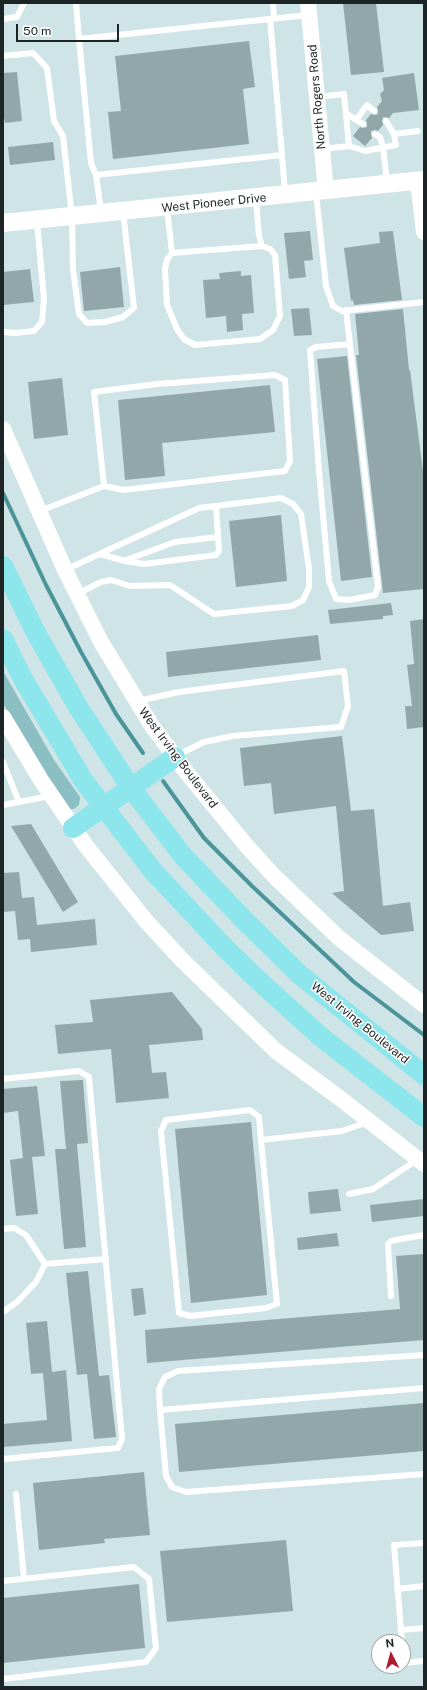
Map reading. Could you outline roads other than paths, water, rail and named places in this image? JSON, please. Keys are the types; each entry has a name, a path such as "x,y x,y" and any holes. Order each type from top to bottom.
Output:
{"main road":[{"name":"West Pioneer Drive","path":"3,223 167,208 421,181"},
{"name":"West Irving Boulevard","path":"3,566 55,668 78,708 130,788 183,856 250,926 300,975 424,1075"},
{"path":"3,639 53,730 84,780 153,871 248,972 321,1037 424,1117"},
{"path":"74,828 175,757"}],"street":[{"name":"North Rogers Road","path":"308,9 322,149 321,191"},
{"path":"421,181 424,232"},
{"name":"West Irving Boulevard","path":"3,429 65,570 101,642 152,726 245,844 274,876 339,938 424,1005"},
{"path":"3,717 51,795 86,846 146,922 183,961 276,1051 421,1161"}],"lane":[{"path":"3,18 18,17 24,3"},
{"path":"76,3 91,163 96,174 101,214"},
{"path":"273,3 272,18 285,195"},
{"path":"79,39 272,18 308,9"},
{"path":"3,56 33,53 47,68 54,121 63,136 72,217 73,269 79,314 87,323 105,322 123,317 134,308 123,212"},
{"path":"317,97 344,94 350,146"},
{"path":"356,120 367,105 374,111"},
{"path":"347,114 363,124"},
{"path":"322,149 350,146 365,151 396,145 394,134 386,121"},
{"path":"394,134 418,131"},
{"path":"376,134 380,137 383,147 387,184"},
{"path":"96,174 282,155"},
{"path":"321,191 326,286 333,306 346,310 424,302"},
{"path":"256,198 259,236 262,246"},
{"path":"167,208 172,253 167,260 165,269 167,304 177,328 184,339 195,345 260,339 273,330 280,316 275,255 270,249 262,246 172,253"},
{"path":"3,332 15,333 34,331 42,322 44,298 36,220"},
{"path":"346,310 350,344 378,587 375,595 349,600 336,599 329,581 318,471 310,350 316,347 350,344"},
{"path":"39,512 104,486 124,490 285,471 290,461 284,380 275,375 157,384 94,392 104,486"},
{"path":"65,570 199,508 281,498 293,504 301,514 309,569 309,587 303,600 292,606 214,614 170,585 130,586 111,580 101,582 78,594"},
{"path":"100,554 125,561 144,564 212,557 219,551 216,506"},
{"path":"125,561 175,542 218,537"},
{"path":"136,701 179,692 344,671 348,706 341,726 225,737 204,742 175,757"},
{"path":"3,762 19,802"},
{"path":"3,805 51,795"},
{"path":"3,1079 79,1071 89,1077 122,1439 118,1448 3,1459"},
{"path":"250,1110 259,1117 261,1140 277,1304 266,1308 190,1316 179,1313 161,1131 166,1120 250,1110"},
{"path":"261,1140 342,1131 370,1121"},
{"path":"349,1194 373,1189 421,1161"},
{"path":"3,1229 14,1228 26,1235 45,1264"},
{"path":"392,1296 388,1244 391,1241 401,1238 424,1235"},
{"path":"45,1264 106,1259"},
{"path":"3,1312 17,1302 36,1282 45,1264"},
{"path":"424,1355 178,1371 165,1377 159,1389 166,1476 172,1487 186,1492 424,1474"},
{"path":"160,1410 424,1388"},
{"path":"16,1494 24,1579"},
{"path":"401,1634 394,1545 424,1543"},
{"path":"3,1581 134,1567 149,1579 156,1648 146,1662 3,1680"},
{"path":"397,1589 424,1586"},
{"path":"400,1630 424,1628"},
{"path":"411,1662 424,1661"}],"waterway":[{"path":"3,493 46,585 81,652 116,714 143,753"},
{"path":"163,781 204,838 252,886 354,982 424,1035"}]}
